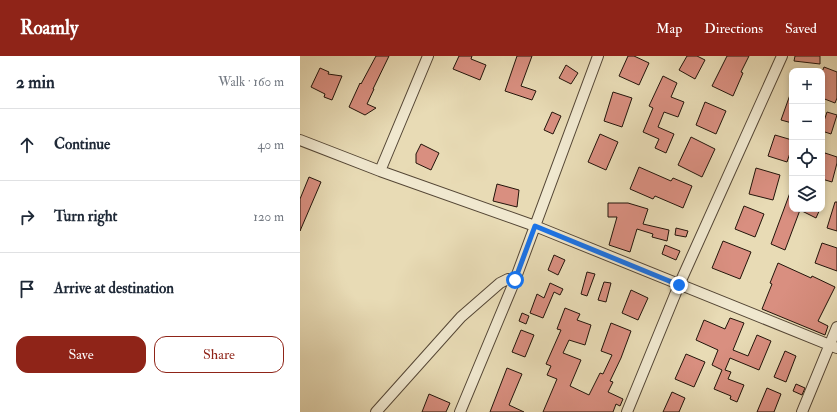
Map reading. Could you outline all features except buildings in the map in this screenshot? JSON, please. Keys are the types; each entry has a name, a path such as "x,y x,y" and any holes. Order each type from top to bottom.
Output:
{"street":[{"path":"380,171 428,56"},
{"path":"460,412 515,280 598,56"},
{"path":"627,412 679,285 782,56"},
{"path":"300,140 380,171 535,226 833,346"},
{"path":"376,412 461,317 500,283 508,279 515,280"},
{"path":"802,412 833,346 837,327"}],"route":[{"path":"515,280 535,226 679,285"}]}
